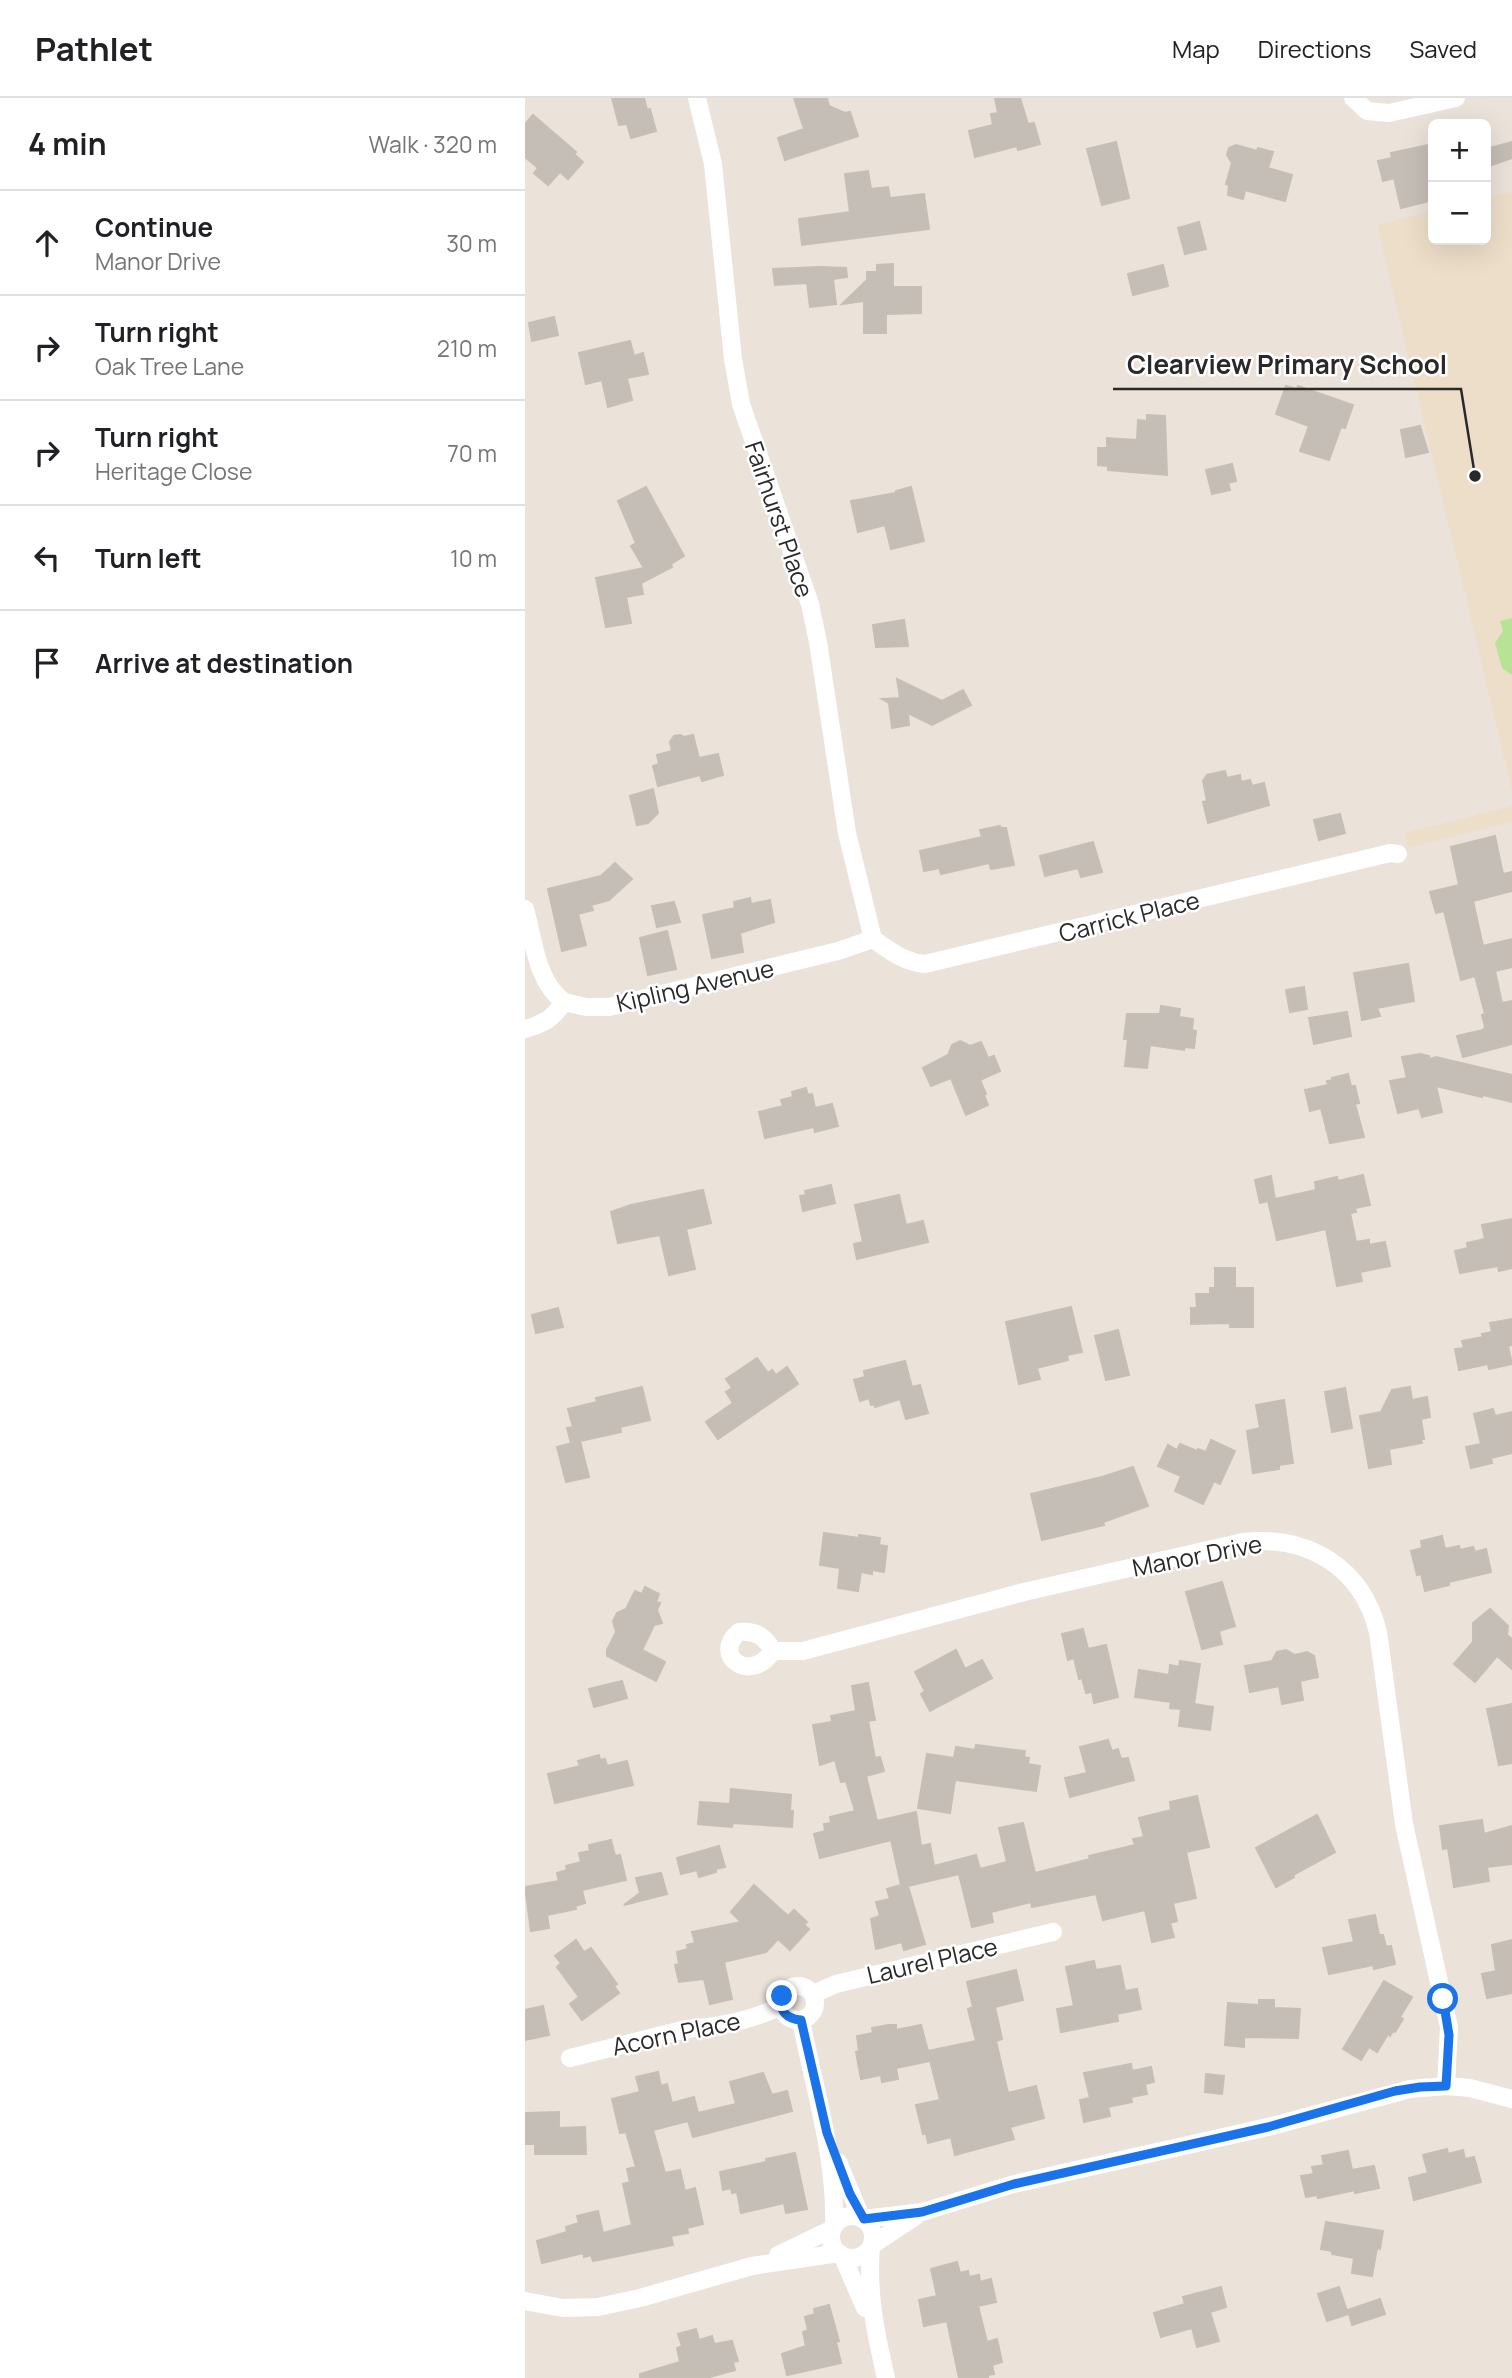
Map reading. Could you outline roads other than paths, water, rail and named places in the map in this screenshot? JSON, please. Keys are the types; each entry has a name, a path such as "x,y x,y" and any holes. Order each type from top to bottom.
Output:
{"street":[{"name":"Fairhurst Place","path":"697,98 713,164 733,359 741,404 810,604 847,833 873,939"},
{"path":"1353,98 1367,111 1389,113 1456,98"},
{"name":"Carrick Place","path":"873,939 912,963 925,964 1394,853"},
{"path":"525,909 545,982 552,993 564,1002 554,1017 542,1025 525,1029"},
{"name":"Kipling Avenue","path":"564,1002 586,1007 609,1007 838,951 873,939"},
{"name":"Manor Drive","path":"773,1651 803,1651 1034,1590 1243,1542 1259,1540 1293,1543 1330,1561 1346,1573 1361,1592 1378,1632 1404,1824 1449,2027 1446,2086"},
{"name":"Laurel Place","path":"813,1994 836,1984 1053,1932"},
{"path":"793,1986 803,1986 813,1994 814,2007 808,2016 801,2020 787,2016 781,2006 785,1992 793,1986"},
{"name":"Acorn Place","path":"570,2058 686,2029 703,2028 767,2013 781,2006"},
{"path":"801,2020 827,2133 834,2187 832,2243 841,2254 876,2337"},
{"path":"752,2266 833,2227 844,2217 863,2218 922,2212 1014,2184 1268,2127 1395,2091 1446,2086 1481,2090 1512,2099"},
{"path":"827,2133 847,2186 863,2218 872,2229 869,2287 876,2337 886,2378"},
{"path":"525,2301 563,2308 598,2307 640,2298 752,2266 841,2254 857,2257 922,2212"}],"place":[{"name":"Clearview Primary School","path":"1475,476"}]}
